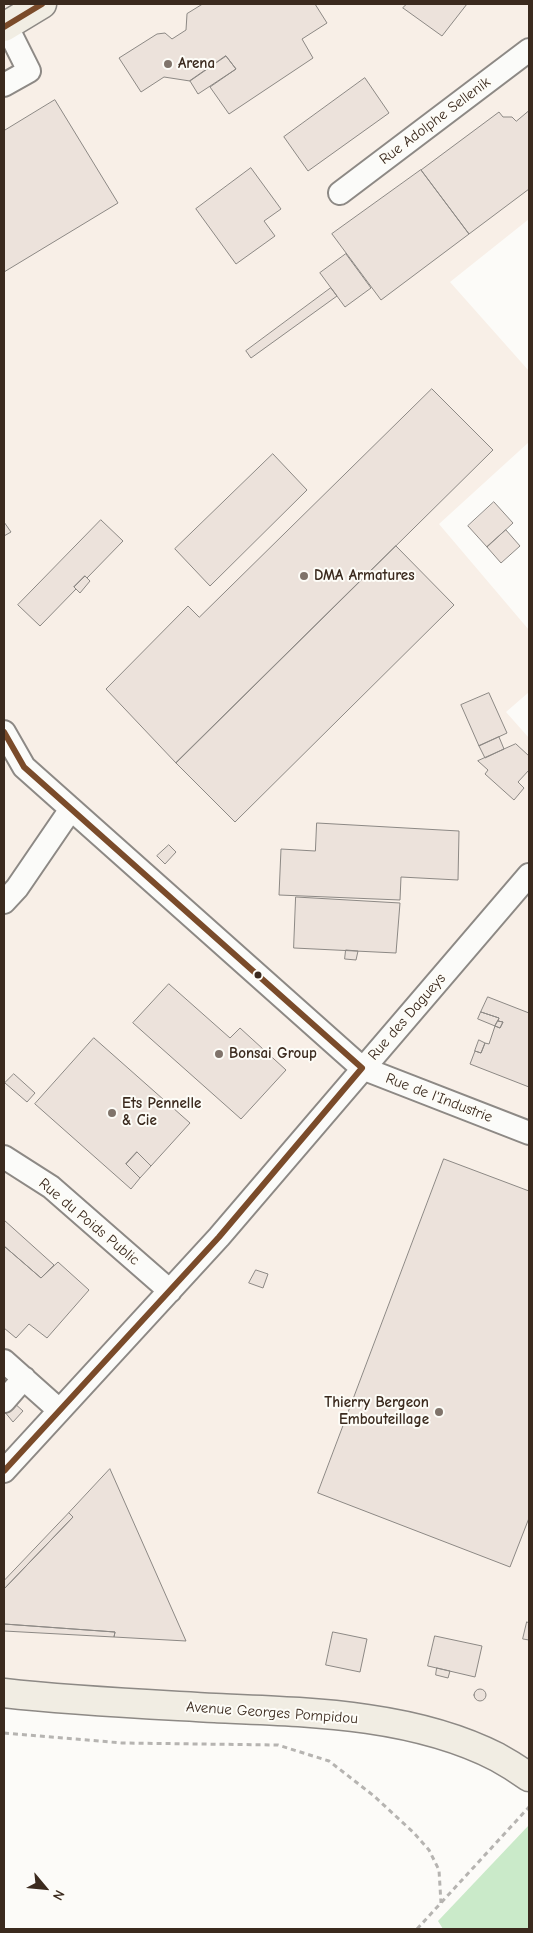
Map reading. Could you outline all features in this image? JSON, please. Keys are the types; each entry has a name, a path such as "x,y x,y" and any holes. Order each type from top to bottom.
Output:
{"main road":[{"path":"5,26 42,4"},
{"name":"Avenue Georges Pompidou","path":"4,1694 71,1701 326,1713 442,1735 497,1757 529,1777"}],"street":[{"path":"4,85 29,71 5,26"},
{"name":"Rue Adolphe Sellenik","path":"340,193 529,50"},
{"name":"Rue de l'Industrie","path":"4,732 24,767 362,1068 529,1133"},
{"path":"4,902 17,888 71,809"},
{"name":"Rue des Dagueys","path":"4,1471 220,1237 362,1068 529,875"},
{"name":"Rue du Poids Public","path":"4,1158 51,1187 170,1291"},
{"path":"4,1361 60,1410"},
{"path":"4,1400 24,1378"}],"path":[{"path":"4,1733 122,1743 278,1745 329,1761 374,1796 414,1833 429,1850 439,1870 441,1903"},
{"path":"416,1929 529,1808"}],"shaded area":[{"path":"4,4 529,4 529,219 450,282 529,371 529,442 439,524 529,630 529,692 506,712 529,738 529,1764 405,1724 4,1691"}],"green space":[{"path":"529,1825 529,1929 443,1929 438,1921"}],"building":[{"name":"Arena","path":"203,4 315,4 327,23 302,39 313,58 229,114 210,87 236,69 226,56 190,81 164,77 141,92 119,58 157,34 165,33 172,39 186,30 187,14"},
{"path":"407,4 467,4 442,36 403,8"},
{"path":"226,56 236,69 198,94 190,81"},
{"path":"365,78 389,113 308,171 284,137"},
{"path":"55,100 118,203 4,272 4,131"},
{"path":"529,111 529,189 469,234 421,170 499,112 503,117 512,117 516,121"},
{"path":"251,168 281,209 264,221 275,236 236,264 196,209"},
{"path":"421,170 469,234 381,300 332,234"},
{"path":"346,254 371,288 345,307 320,273"},
{"path":"331,288 337,296 251,358 246,351"},
{"name":"DMA Armatures","path":"432,389 493,450 176,763 106,689 188,606 199,617"},
{"path":"273,454 307,490 210,586 175,549"},
{"path":"494,502 513,523 487,547 468,526"},
{"path":"101,520 123,541 87,578 85,576 74,587 76,589 40,626 18,605"},
{"path":"4,522 11,532 4,536"},
{"path":"506,530 520,546 501,563 487,547"},
{"path":"396,546 454,605 235,822 176,763"},
{"path":"85,576 90,581 80,593 74,587"},
{"path":"489,693 507,733 479,746 461,705"},
{"path":"499,737 504,749 485,758 479,746"},
{"path":"516,744 529,756 529,770 518,782 524,788 514,800 485,774 488,770 478,761"},
{"path":"317,823 459,831 458,880 401,877 400,900 279,895 281,849 315,851"},
{"path":"169,845 176,852 165,864 157,856"},
{"path":"296,897 400,903 396,953 294,948"},
{"path":"346,950 358,951 356,960 345,959"},
{"name":"Bonsai Group","path":"169,984 230,1038 240,1028 286,1070 241,1119 133,1023"},
{"path":"488,997 529,1013 529,1087 470,1064 475,1051 481,1053 485,1043 489,1044 495,1026 500,1028 503,1022 498,1021 499,1018 481,1012"},
{"path":"481,1012 499,1018 495,1026 478,1019"},
{"path":"498,1021 503,1022 500,1028 495,1026"},
{"name":"Ets Pennelle & Cie","path":"94,1038 190,1123 151,1166 137,1152 126,1164 140,1178 131,1189 35,1104"},
{"path":"479,1040 485,1043 481,1053 475,1051"},
{"path":"14,1074 35,1093 27,1102 5,1083"},
{"path":"137,1152 151,1166 140,1178 126,1164"},
{"name":"Thierry Bergeon Embouteillage","path":"444,1159 529,1191 529,1518 510,1567 318,1493"},
{"path":"4,1220 54,1265 41,1278 4,1246"},
{"path":"4,1246 41,1278 58,1262 89,1290 47,1338 29,1324 16,1338 4,1328"},
{"path":"256,1270 268,1274 263,1288 249,1283"},
{"path":"13,1402 23,1411 13,1422 4,1411"},
{"path":"110,1469 186,1641 114,1637 115,1632 4,1624 4,1589 73,1517 69,1513"},
{"path":"69,1513 73,1517 4,1589 4,1581"},
{"path":"527,1622 529,1623 529,1640 523,1639"},
{"path":"4,1624 115,1632 114,1637 4,1631"},
{"path":"333,1632 367,1639 360,1672 326,1665"},
{"path":"435,1636 482,1646 475,1677 428,1666"},
{"path":"437,1668 450,1671 448,1678 436,1675"},
{"path":"478,1689 482,1689 486,1695 482,1701 478,1701 474,1697 474,1693"}],"transit line":[{"path":"4,27 42,4"},
{"path":"4,732 24,767 362,1068"},
{"path":"4,1471 219,1237 362,1068"}],"place":[{"name":"Arena","path":"168,64"},
{"name":"DMA Armatures","path":"304,576"},
{"name":"Bonsai Group","path":"219,1054"},
{"name":"Ets Pennelle & Cie","path":"112,1113"},
{"name":"Thierry Bergeon Embouteillage","path":"439,1412"}]}
